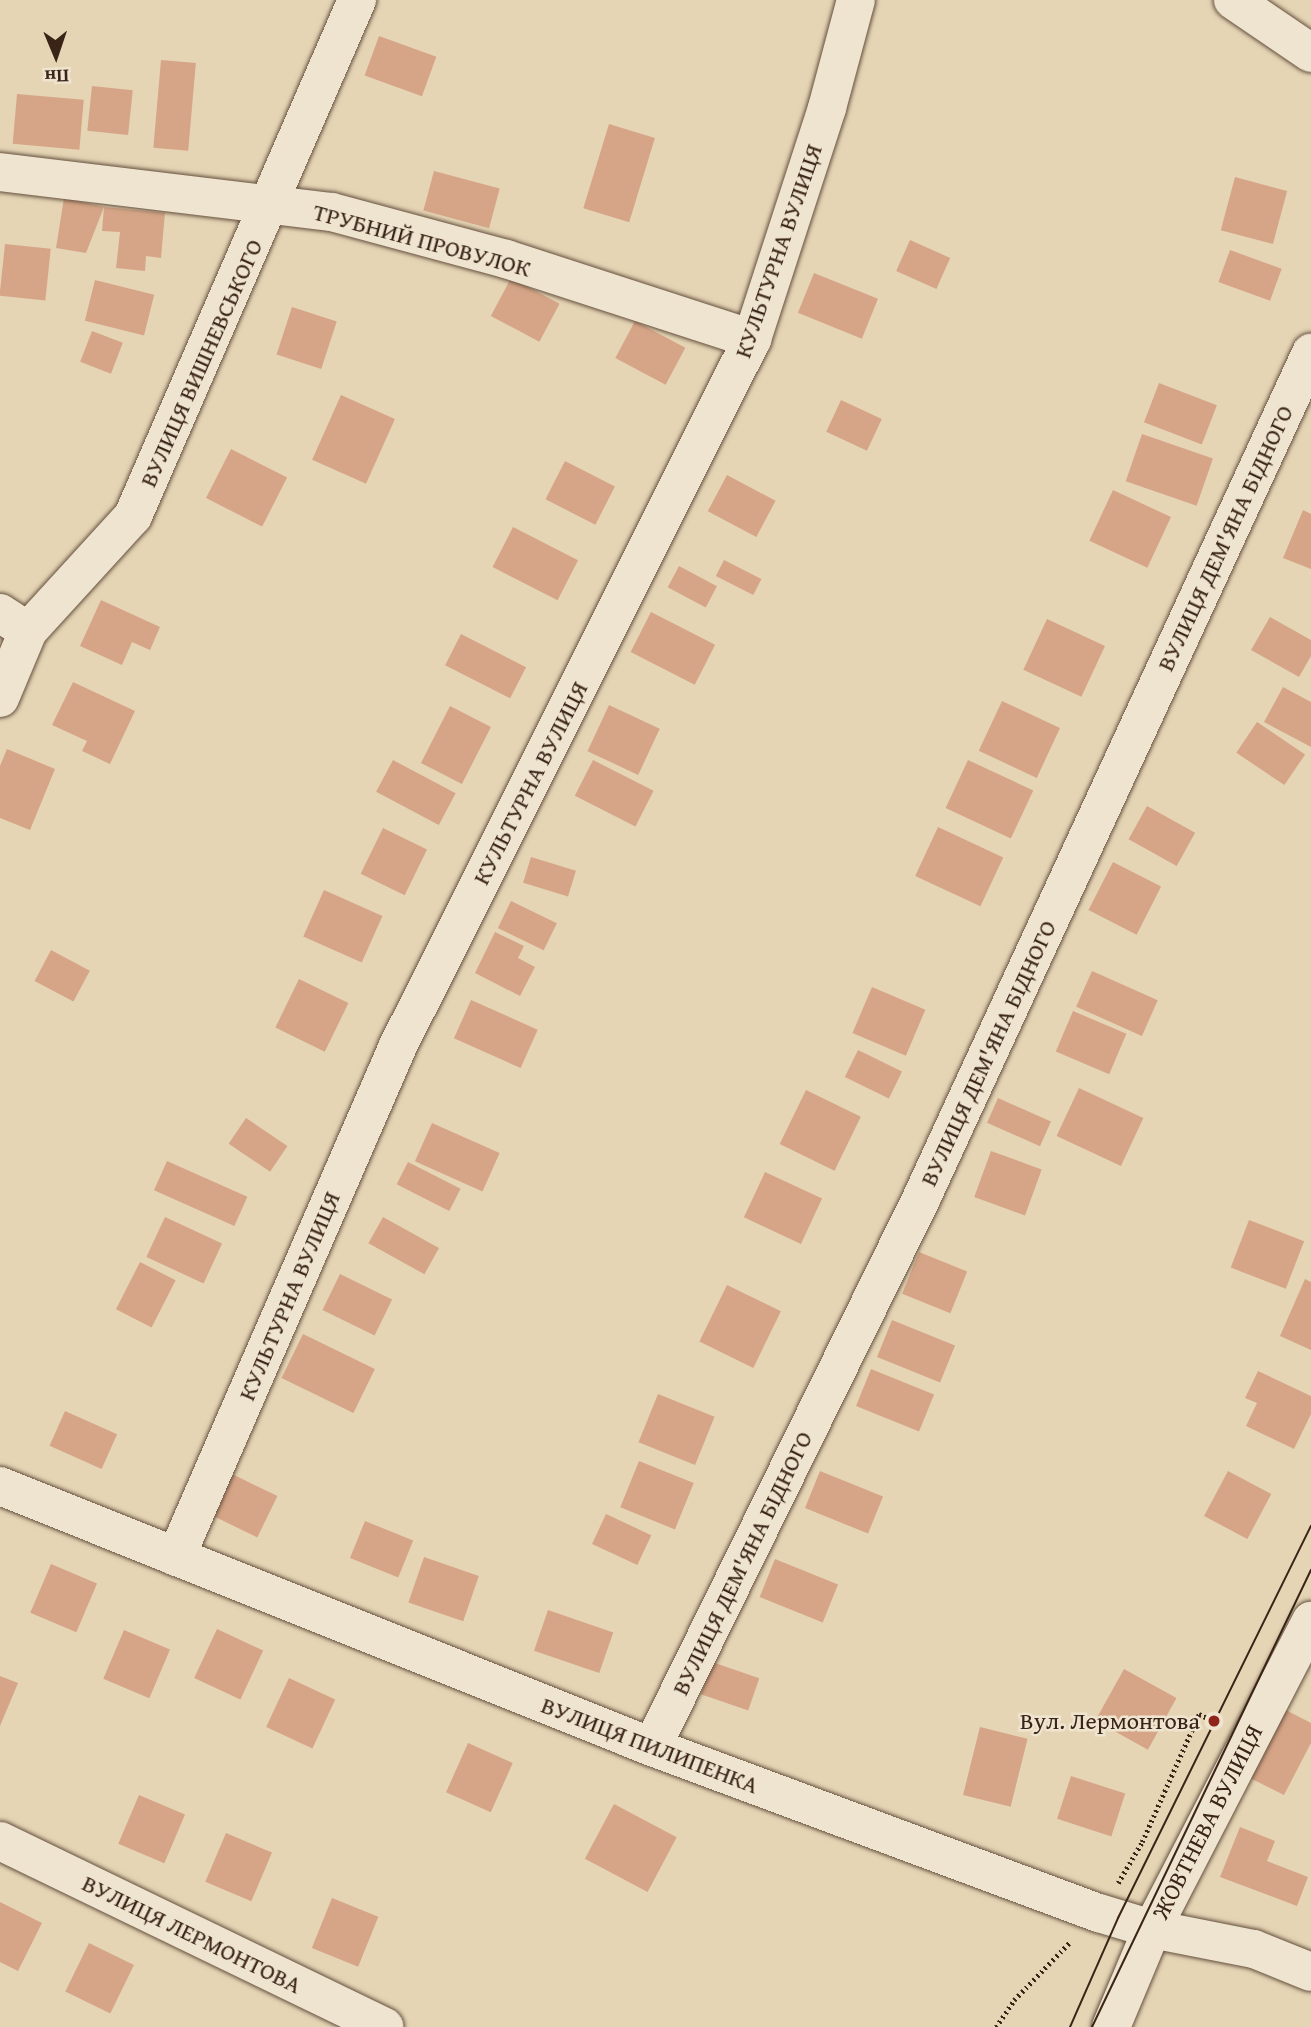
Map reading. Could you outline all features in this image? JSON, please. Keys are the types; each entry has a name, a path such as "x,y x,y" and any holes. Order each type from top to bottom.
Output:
{"street":[{"name":"ВУЛИЦЯ ВИШНЕВСЬКОГО","path":"0,698 14,622 133,516 271,205 358,0"},
{"name":"КУЛЬТУРНА ВУЛИЦЯ","path":"176,1557 398,1046 752,339 827,108 856,0"},
{"path":"1233,0 1311,53"},
{"name":"ТРУБНИЙ ПРОВУЛОК","path":"0,172 332,212 506,259 752,339"},
{"name":"ВУЛИЦЯ ДЕМ'ЯНА БІДНОГО","path":"652,1747 921,1199 1311,353"},
{"name":"ВУЛИЦЯ ПИЛИПЕНКА","path":"0,1486 652,1747 1099,1913 1152,1929 1254,1949 1311,1972"},
{"name":"ЖОВТНЕВА ВУЛИЦЯ","path":"1111,2027 1152,1929 1311,1621"},
{"name":"ВУЛИЦЯ ЛЕРМОНТОВА","path":"0,1841 384,2027"}],"path":[{"path":"996,2027 1014,2000 1099,1913 1142,1842 1199,1714 1214,1721"}],"building":[{"path":"379,36 436,57 422,96 365,75"},
{"path":"161,60 196,63 188,151 153,148"},
{"path":"92,86 133,90 128,135 87,131"},
{"path":"17,94 84,100 79,150 13,144"},
{"path":"609,124 655,138 629,222 583,208"},
{"path":"434,171 500,189 489,228 423,211"},
{"path":"1235,177 1287,191 1273,244 1221,230"},
{"path":"64,198 104,207 86,253 56,248"},
{"path":"104,207 165,213 161,258 146,256 145,271 116,268 120,232 102,231"},
{"path":"910,240 950,258 936,289 896,271"},
{"path":"5,244 51,249 45,301 0,296"},
{"path":"1230,250 1282,269 1270,301 1218,282"},
{"path":"814,273 878,299 862,339 798,313"},
{"path":"511,278 560,304 539,342 491,316"},
{"path":"95,280 154,295 144,336 85,321"},
{"path":"292,307 337,322 321,369 277,355"},
{"path":"635,321 685,348 666,385 615,358"},
{"path":"92,331 123,343 111,374 80,362"},
{"path":"1159,383 1217,405 1202,444 1144,422"},
{"path":"341,395 395,419 366,484 312,460"},
{"path":"841,400 882,419 867,451 826,432"},
{"path":"1142,434 1213,458 1197,506 1126,481"},
{"path":"231,449 287,478 262,527 206,498"},
{"path":"565,461 615,486 595,525 545,499"},
{"path":"727,475 776,501 756,537 708,511"},
{"path":"1113,490 1171,517 1147,568 1089,541"},
{"path":"1303,510 1311,514 1311,569 1283,558"},
{"path":"513,527 578,560 558,600 493,567"},
{"path":"724,560 761,579 753,595 716,576"},
{"path":"679,566 717,586 706,607 668,587"},
{"path":"101,600 160,627 150,650 132,642 122,665 80,646"},
{"path":"651,612 715,645 695,685 631,652"},
{"path":"1270,617 1311,640 1311,656 1299,677 1251,650"},
{"path":"1047,619 1105,646 1081,697 1023,670"},
{"path":"461,634 526,667 510,698 445,665"},
{"path":"73,682 135,711 110,764 82,751 87,741 52,725"},
{"path":"1283,687 1311,702 1311,747 1264,722"},
{"path":"1002,701 1060,728 1037,778 979,751"},
{"path":"609,705 660,729 638,775 587,751"},
{"path":"450,706 491,727 462,784 421,763"},
{"path":"1257,722 1305,754 1284,785 1236,753"},
{"path":"7,749 55,769 30,830 0,818 0,766"},
{"path":"393,760 456,793 439,825 376,792"},
{"path":"593,760 654,791 635,827 575,796"},
{"path":"968,760 1033,790 1011,838 946,808"},
{"path":"1147,806 1195,833 1177,866 1129,839"},
{"path":"938,827 1003,857 980,906 915,876"},
{"path":"383,828 427,849 405,895 361,874"},
{"path":"531,857 576,871 568,897 523,883"},
{"path":"1113,862 1161,887 1137,935 1088,910"},
{"path":"324,890 382,916 362,963 303,937"},
{"path":"511,901 557,923 544,950 498,928"},
{"path":"495,932 524,946 518,958 535,967 520,996 475,973"},
{"path":"51,950 90,971 73,1002 35,981"},
{"path":"1092,971 1158,1000 1142,1036 1076,1007"},
{"path":"299,979 348,1003 325,1052 275,1028"},
{"path":"872,987 925,1010 906,1056 852,1033"},
{"path":"471,1000 538,1030 521,1068 454,1038"},
{"path":"1073,1011 1126,1034 1109,1074 1056,1052"},
{"path":"858,1050 902,1071 889,1098 845,1077"},
{"path":"1079,1088 1143,1118 1121,1166 1057,1136"},
{"path":"806,1090 861,1117 835,1171 780,1144"},
{"path":"998,1098 1051,1122 1040,1146 987,1123"},
{"path":"246,1118 287,1146 270,1172 229,1144"},
{"path":"432,1123 500,1153 483,1191 415,1161"},
{"path":"991,1151 1042,1169 1025,1216 974,1197"},
{"path":"167,1161 247,1197 234,1226 154,1190"},
{"path":"408,1162 461,1189 449,1211 397,1184"},
{"path":"765,1172 822,1199 801,1244 744,1217"},
{"path":"165,1217 222,1244 204,1284 146,1257"},
{"path":"383,1217 439,1248 424,1274 368,1243"},
{"path":"1249,1220 1304,1241 1286,1289 1231,1268"},
{"path":"919,1252 967,1271 950,1313 902,1294"},
{"path":"140,1262 176,1280 152,1327 116,1309"},
{"path":"340,1274 392,1299 375,1335 322,1310"},
{"path":"1305,1279 1311,1282 1311,1350 1280,1336"},
{"path":"727,1285 781,1311 753,1368 699,1342"},
{"path":"892,1320 955,1345 940,1383 877,1357"},
{"path":"303,1334 375,1369 353,1413 282,1378"},
{"path":"871,1369 934,1394 919,1432 856,1406"},
{"path":"1258,1371 1311,1396 1311,1414 1294,1449 1246,1426 1257,1403 1245,1398"},
{"path":"658,1394 715,1417 695,1465 639,1442"},
{"path":"65,1411 117,1434 102,1469 50,1446"},
{"path":"639,1461 694,1483 675,1529 620,1507"},
{"path":"820,1471 883,1496 868,1534 805,1508"},
{"path":"1228,1471 1271,1494 1247,1539 1204,1516"},
{"path":"228,1472 277,1496 257,1537 208,1513"},
{"path":"606,1514 651,1535 637,1565 592,1544"},
{"path":"365,1521 413,1540 398,1578 350,1558"},
{"path":"424,1557 479,1576 463,1621 408,1602"},
{"path":"775,1559 838,1584 823,1622 760,1597"},
{"path":"51,1564 97,1584 76,1632 30,1613"},
{"path":"548,1610 613,1632 599,1673 534,1651"},
{"path":"217,1629 263,1651 240,1699 194,1678"},
{"path":"124,1630 170,1650 149,1698 103,1679"},
{"path":"712,1662 759,1678 748,1710 701,1694"},
{"path":"1124,1669 1176,1698 1148,1750 1095,1721"},
{"path":"0,1676 18,1683 0,1726"},
{"path":"289,1678 335,1700 312,1748 266,1727"},
{"path":"1276,1705 1311,1723 1311,1743 1284,1795 1240,1773"},
{"path":"980,1727 1028,1739 1011,1807 963,1795"},
{"path":"468,1743 513,1763 491,1812 446,1792"},
{"path":"1071,1776 1125,1794 1111,1836 1057,1819"},
{"path":"139,1795 185,1815 164,1863 118,1844"},
{"path":"614,1804 677,1837 648,1892 585,1859"},
{"path":"1240,1827 1275,1841 1267,1861 1308,1877 1297,1906 1220,1877"},
{"path":"226,1833 272,1853 251,1901 205,1882"},
{"path":"332,1898 378,1917 358,1967 312,1948"},
{"path":"0,1902 42,1923 18,1971 0,1962"},
{"path":"89,1943 134,1965 110,2013 65,1992"}],"tram line":[{"path":"1070,2027 1118,1918 1311,1526"},
{"path":"1092,2027 1311,1570"}],"place":[{"name":"Вул. Лермонтова","path":"1214,1721"}]}
